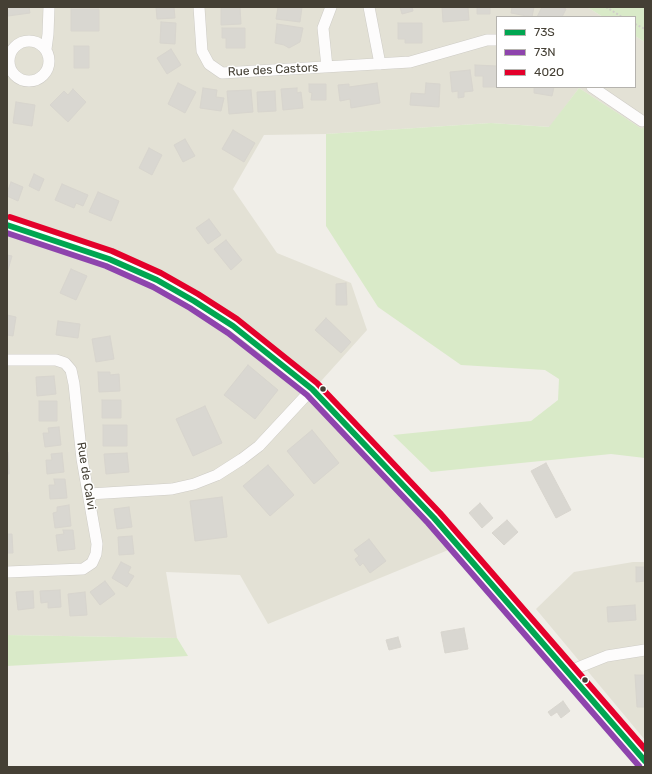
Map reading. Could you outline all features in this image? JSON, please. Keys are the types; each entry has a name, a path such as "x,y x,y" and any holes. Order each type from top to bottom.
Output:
{"street":[{"path":"46,49 48,34 48,7"},
{"name":"Rue des Castors","path":"199,7 202,51 209,64 222,73 410,62 487,40 496,40"},
{"name":"Rue des Castors","path":"327,67 323,28 331,7"},
{"path":"369,7 380,64"},
{"path":"593,88 642,121"},
{"path":"7,225 109,259 157,280 233,326 268,352 312,389 434,518 645,761"},
{"name":"Rue de Calvi","path":"7,360 56,360 65,363 72,370 82,459 97,544 96,554 92,563 83,569 7,572"},
{"path":"89,494 172,489 194,484 217,475 259,446 312,389"},
{"path":"568,672 607,656 645,650"}],"path":[{"path":"606,7 620,16"},
{"path":"636,24 645,29"}],"shaded area":[{"path":"7,7 587,7 601,16 496,16 496,88 579,88 550,127 491,123 326,134 264,135 233,189 277,253 351,283 367,330 313,390 458,546 268,624 240,575 166,572 177,638 7,635"},
{"path":"636,37 645,42 645,126 643,130 579,88 636,88"},
{"path":"633,562 645,562 645,740 536,609 574,572"}],"green space":[{"path":"587,7 645,7 645,42 636,37 636,16 601,16"},
{"path":"579,88 642,129 645,126 645,458 611,454 431,472 393,435 531,421 558,400 559,379 545,370 461,365 378,307 326,226 326,134 491,123 549,127"},
{"path":"7,635 177,638 188,656 7,666"}],"building":[{"path":"7,7 29,7 30,13 8,16"},
{"path":"156,7 174,7 175,18 157,19"},
{"path":"221,7 240,7 241,24 221,25"},
{"path":"278,7 302,7 300,22 276,19"},
{"path":"400,7 412,7 413,11 402,14"},
{"path":"442,7 468,7 469,20 443,22"},
{"path":"477,7 490,7 490,14 477,14"},
{"path":"512,7 534,7 532,16 511,13"},
{"path":"542,7 562,7 566,9 562,16 538,16"},
{"path":"71,9 99,9 99,31 71,31"},
{"path":"161,22 176,23 175,44 160,43"},
{"path":"398,23 422,23 422,43 405,43 405,39 398,39"},
{"path":"277,24 303,28 300,42 289,48 275,43"},
{"path":"222,28 245,28 245,48 226,48 226,38 222,38"},
{"path":"74,46 89,46 89,68 74,68"},
{"path":"171,49 181,65 167,74 157,58"},
{"path":"475,65 496,66 496,87 483,87 483,76 475,76"},
{"path":"470,70 473,91 464,92 464,97 458,98 458,91 452,92 450,72"},
{"path":"178,83 196,92 185,113 168,104"},
{"path":"377,83 380,103 351,108 350,99 340,101 338,85 349,84 349,87"},
{"path":"426,83 440,84 439,107 410,105 411,93 425,94"},
{"path":"309,84 326,84 326,100 311,100 312,93 309,92"},
{"path":"203,88 217,90 216,97 224,98 221,111 200,108"},
{"path":"297,88 297,93 301,92 303,108 283,110 281,89"},
{"path":"534,88 554,88 552,96 534,93"},
{"path":"73,89 86,102 68,122 50,105 64,91 68,95"},
{"path":"251,90 253,112 229,114 227,91"},
{"path":"275,91 276,111 258,112 257,92"},
{"path":"16,102 35,105 32,126 13,123"},
{"path":"233,130 255,143 244,162 222,149"},
{"path":"185,139 195,156 183,162 174,145"},
{"path":"149,148 162,155 152,175 139,168"},
{"path":"34,174 44,179 39,191 29,186"},
{"path":"11,182 23,187 18,201 7,196"},
{"path":"62,184 88,195 83,206 76,203 74,208 55,200"},
{"path":"98,192 119,201 111,221 89,212"},
{"path":"209,219 221,235 208,244 196,228"},
{"path":"226,240 242,260 231,270 214,249"},
{"path":"7,255 12,256 7,273"},
{"path":"71,269 87,276 76,300 60,293"},
{"path":"346,283 347,305 336,305 336,284"},
{"path":"7,315 16,317 13,336 7,335"},
{"path":"326,318 351,342 341,353 315,330"},
{"path":"58,321 80,324 78,338 56,335"},
{"path":"110,336 114,359 96,362 92,339"},
{"path":"248,365 278,390 255,419 224,395"},
{"path":"98,372 110,372 110,375 119,374 120,391 99,392"},
{"path":"54,376 56,394 37,396 36,377"},
{"path":"102,400 121,400 121,418 102,418"},
{"path":"39,401 57,401 57,421 39,421"},
{"path":"205,406 222,443 193,456 176,419"},
{"path":"103,425 127,425 127,446 103,446"},
{"path":"59,427 61,445 45,447 43,433 49,433 48,428"},
{"path":"312,430 339,463 314,484 287,451"},
{"path":"8,452 9,474 7,474"},
{"path":"62,453 64,472 47,474 46,460 52,460 51,454"},
{"path":"127,453 129,472 106,474 104,454"},
{"path":"546,463 571,510 556,518 531,471"},
{"path":"268,465 294,495 270,516 243,486"},
{"path":"54,479 65,479 67,498 50,499 49,485 55,485"},
{"path":"222,497 227,537 195,541 190,501"},
{"path":"480,503 493,518 482,528 469,513"},
{"path":"69,505 71,526 55,528 53,513 57,512 57,507"},
{"path":"129,507 132,527 117,529 114,509"},
{"path":"507,520 518,532 504,545 492,533"},
{"path":"63,530 73,530 75,549 58,551 56,535 64,534"},
{"path":"7,534 12,534 13,553 7,553"},
{"path":"132,536 134,554 119,555 118,537"},
{"path":"369,539 386,561 370,573 363,563 360,566 355,559 359,556 354,550"},
{"path":"121,562 131,567 128,573 134,576 127,587 112,578"},
{"path":"636,567 645,567 645,581 636,582"},
{"path":"105,581 115,594 100,605 90,592"},
{"path":"60,590 61,607 48,608 48,602 41,603 40,591"},
{"path":"33,591 34,608 18,610 16,592"},
{"path":"85,592 87,615 70,616 68,594"},
{"path":"635,605 636,620 608,622 607,607"},
{"path":"464,628 468,649 445,653 441,632"},
{"path":"398,637 401,647 389,650 386,640"},
{"path":"635,675 645,675 645,707 637,707"},
{"path":"563,701 570,711 561,718 557,712 551,716 548,712"}],"transit line":[{"name":"402O","path":"10,217 112,251 161,273 237,319 317,383 440,513 645,749"},
{"name":"73S","path":"7,225 109,259 157,280 233,326 312,389 434,518 645,761"},
{"name":"73N","path":"7,233 106,266 153,287 190,308 228,333 307,395 428,523 639,766"}]}
